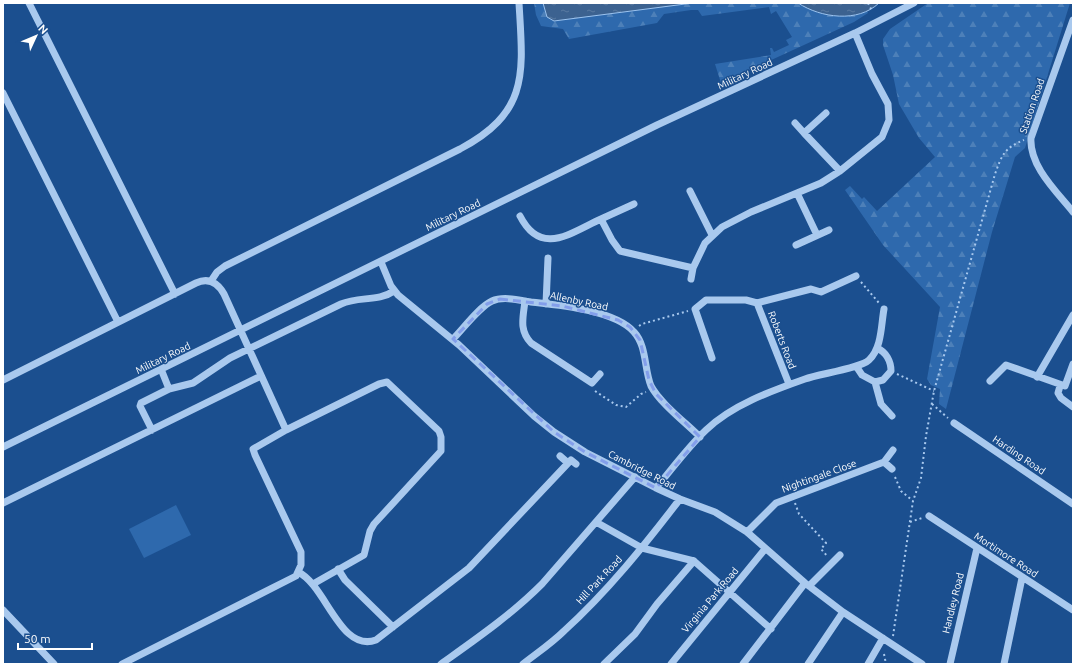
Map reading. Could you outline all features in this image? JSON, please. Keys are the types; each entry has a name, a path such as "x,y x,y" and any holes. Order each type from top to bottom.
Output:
{"street":[{"path":"29,3 175,294"},
{"path":"211,281 217,272 225,266 460,149 478,139 493,127 509,108 519,84 522,58 519,3"},
{"name":"Military Road","path":"3,448 657,126 855,33 914,3"},
{"name":"Station Road","path":"1073,20 1031,138 1030,148 1045,177 1073,212"},
{"path":"691,278 700,250 712,235 730,222 821,183 840,171 882,137 888,126 890,115 888,104 872,74 855,33"},
{"path":"3,93 118,322"},
{"path":"804,133 826,113"},
{"path":"795,123 840,171"},
{"path":"690,191 712,235"},
{"path":"797,194 818,235"},
{"path":"520,216 530,232 544,238 556,239 634,204"},
{"path":"601,219 612,240 620,251 693,268"},
{"path":"796,245 828,230"},
{"path":"546,304 548,258"},
{"name":"Cambridge Road","path":"381,262 394,291 453,339 534,416 580,450 656,488 715,512 747,532 765,550 807,585 843,612 890,643 911,660 922,664"},
{"path":"712,358 695,309 706,300 746,300 757,303 811,289 821,292 856,276"},
{"path":"3,380 202,280 211,281 222,291 286,430"},
{"path":"152,430 140,406 141,403 169,389 193,383 225,361 345,302 380,298 394,291"},
{"name":"Allenby Road","path":"453,339 483,307 491,301 504,299 586,310 612,318 625,324 634,331"},
{"path":"525,301 522,323 525,337 531,343 592,383 600,374"},
{"name":"Roberts Road","path":"757,303 789,384"},
{"path":"656,488 700,436 711,426 734,411 789,384 822,373 856,366 867,362 877,348 884,309"},
{"path":"1037,377 1073,315"},
{"path":"634,331 642,346 649,380 653,390 700,436"},
{"path":"856,366 862,375 875,382 883,380 891,371 890,363 886,354 877,348"},
{"path":"990,381 1006,365 1060,386 1065,386 1073,364"},
{"path":"161,370 169,389"},
{"path":"3,503 261,376"},
{"path":"122,664 291,580 298,572 302,557 300,549 253,450 257,445 286,430 379,384 386,382 394,387 420,412 440,434 440,453 374,524 370,531 364,555 313,584"},
{"path":"875,382 881,404 892,416"},
{"path":"1060,386 1058,393 1061,398 1073,407"},
{"name":"Harding Road","path":"954,423 1073,504"},
{"path":"298,572 313,584 337,620 348,633 358,640 368,642 376,640 469,568 572,462 580,450"},
{"path":"892,469 884,462 893,450"},
{"path":"560,456 572,462"},
{"name":"Nightingale Close","path":"747,532 776,503 884,462"},
{"path":"441,664 480,637 526,601 635,477"},
{"name":"Hill Park Road","path":"523,664 564,632 610,585 642,548 680,499"},
{"name":"Mortimore Road","path":"929,516 1073,610"},
{"path":"596,522 642,548 694,561 771,629"},
{"name":"Handley Road","path":"950,664 976,548"},
{"name":"Virginia Park Road","path":"671,664 765,550"},
{"path":"743,664 807,585 840,555"},
{"path":"604,664 635,634 657,604 694,561"},
{"path":"338,569 345,580 393,627"},
{"path":"1004,664 1022,578"},
{"path":"3,610 54,664"},
{"path":"808,664 843,612"},
{"path":"868,664 883,638"}],"path":[{"path":"868,3 872,11"},
{"path":"886,664 884,653 894,632 913,501 922,478 926,436 934,392 956,309 1003,154 1012,145 1031,138"},
{"path":"856,276 884,309"},
{"path":"634,331 642,324 695,309"},
{"path":"891,371 934,392"},
{"path":"592,383 595,391 616,405 626,408 641,394 653,390"},
{"path":"932,404 954,423"},
{"path":"892,469 901,491 913,501"},
{"path":"793,496 799,514 826,543 821,548 833,562"},
{"path":"910,522 929,516"}],"highlighted area":[{"path":"500,299 562,306 618,320 630,327 640,340 649,380 656,394 700,437 656,488 585,452 554,432 453,339 487,304"}],"green space":[{"path":"534,3 543,3 547,17 554,21 693,3 798,3 816,12 834,15 858,15 867,11 868,13 854,22 721,83 715,64 771,55 770,48 772,48 774,52 789,45 786,40 792,37 776,11 771,14 769,7 702,16 698,10 691,10 664,14 657,23 569,39 563,29 541,26 536,15"},
{"path":"928,3 1070,3 1025,148 1015,157 992,232 946,409 939,404 940,389 931,385 927,379 940,307 883,245 845,190 850,186 862,199 864,197 877,211 935,157 919,138 899,104 893,75 883,45 883,39 890,29"},
{"path":"176,505 191,535 144,558 129,529"}],"water":[{"path":"543,3 693,3 554,21 547,17"},
{"path":"798,3 879,3 861,14 839,16 817,12"}]}
